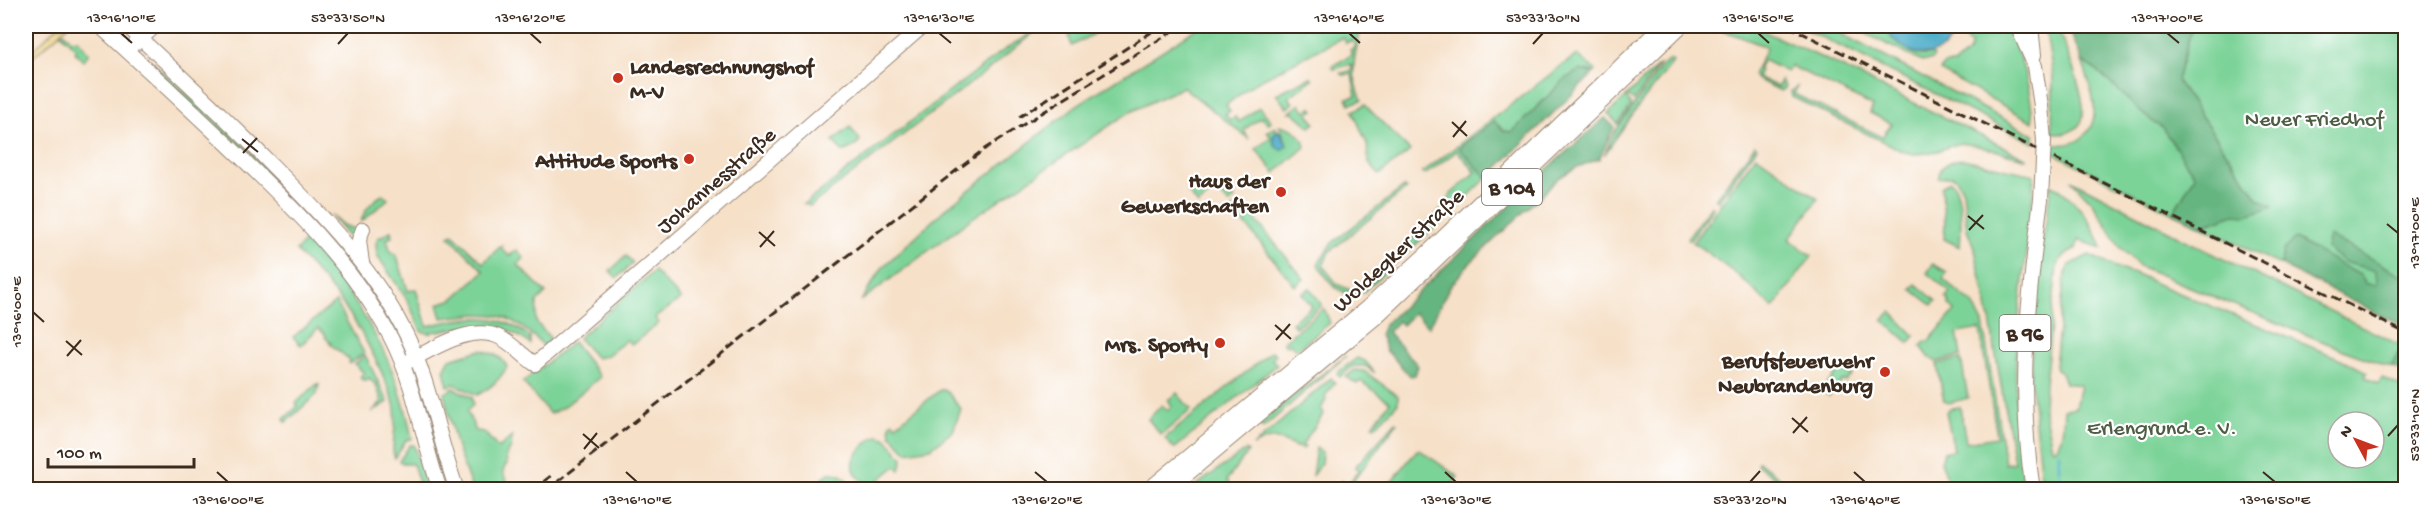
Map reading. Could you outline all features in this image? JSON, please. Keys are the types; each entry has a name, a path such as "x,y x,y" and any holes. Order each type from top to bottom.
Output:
{"main road":[{"path":"100,26 283,197 314,229 367,300 390,337 403,364 417,404 440,489"},
{"path":"117,41 130,26 323,215 363,265 391,306 417,358 432,400 442,446 457,489"},
{"path":"128,51 155,26"},
{"name":"Johannesstraße","path":"417,358 463,336 478,333 492,334 502,339 535,364 923,26"},
{"name":"Woldegker Straße","path":"1148,489 1355,318 1424,256 1662,26"},
{"name":"Woldegker Straße","path":"1168,489 1376,317 1681,26"},
{"name":"B 96","path":"2018,26 2035,66"},
{"name":"B 96","path":"2031,26 2042,106 2044,141 2041,200 2028,294 2024,363 2025,418 2033,489"},
{"path":"363,229 359,240 363,265"},
{"path":"403,364 417,358"}],"green space":[{"path":"1042,26 810,206 804,204 1001,52"},
{"path":"1107,26 1072,46 1069,37 1072,33 1071,28"},
{"path":"1201,26 1400,26 1360,33 1354,74 1362,100 1350,104 1347,98 1356,96 1352,74 1343,75 1341,73 1352,71 1351,64 1334,69 1332,66 1352,55 1350,50 1355,47 1352,40 1346,43 1343,37 1256,82 1226,105 1230,111 1225,114 1230,120 1235,117 1239,122 1259,107 1271,121 1268,124 1261,117 1244,130 1249,139 1183,87 1130,112 971,219 861,301 883,267 945,209 1077,105"},
{"path":"1712,26 1752,26 1827,60 2028,159 1960,143 1931,153 1913,154 1902,151 1792,97 1791,91 1797,87 1794,94 1882,137 1892,124 1870,113 1873,106 1791,66 1787,72 1763,60 1758,68 1760,70 1757,77 1778,87 1781,80 1785,87 1781,91 1756,79 1753,75 1767,47"},
{"path":"1799,26 1830,28 2034,135 2034,143"},
{"path":"1851,26 1884,26 1892,38 1904,48 1918,54 1934,56 1922,62"},
{"path":"1958,26 2006,26 2024,72 2033,122 1940,71 1944,64 1954,64 1969,51 1971,44 1955,32"},
{"path":"2045,26 2057,26 2075,73 2082,100 2081,123 2064,134 2052,132 2053,76"},
{"path":"2068,26 2192,26 2177,81 2258,198 2273,206 2247,215 2234,214 2201,226 2173,213 2195,176 2163,129 2144,115 2099,72 2082,61"},
{"name":"Neuer Friedhof","path":"2192,26 2405,26 2405,277 2329,237 2376,271 2378,285 2365,285 2284,249 2280,265 2201,226 2234,214 2247,215 2258,198 2177,81"},
{"path":"62,31 72,40 77,39 89,53 83,61 75,52 77,50 60,33"},
{"path":"1578,55 1596,71 1594,73 1588,70 1566,78 1512,132 1504,131 1460,148 1487,178 1454,210 1447,203 1451,194 1476,172 1457,151 1426,174 1422,173"},
{"path":"1671,60 1673,62 1604,155 1614,133 1659,70"},
{"path":"2082,61 2099,72 2144,115 2163,129 2195,176 2173,213 2053,153 2053,143 2067,144 2077,141 2088,131 2092,123 2094,102"},
{"path":"1660,64 1634,101 1627,96"},
{"path":"155,65 320,219 373,288 371,289 303,209 153,68"},
{"path":"1580,70 1594,73 1487,178 1459,148 1494,121 1504,131 1512,132 1566,78"},
{"path":"1311,77 1313,79 1289,97 1293,103 1287,108 1276,94"},
{"path":"1626,97 1631,106 1618,124 1608,114"},
{"path":"1300,104 1306,111 1311,107 1314,110 1308,114 1315,123 1310,127 1290,112"},
{"path":"1365,105 1410,151 1379,175 1369,163 1367,144 1353,111"},
{"path":"1605,118 1614,127 1599,159 1575,168 1559,178 1467,266 1449,288 1429,327 1414,313 1402,325 1398,321 1388,332 1418,366 1415,375 1410,376 1386,350 1380,335 1384,325 1558,159"},
{"path":"1279,125 1296,132 1302,138 1305,147 1275,173 1256,149 1271,137 1267,132 1275,127 1278,131 1273,138 1276,147 1281,150 1286,141"},
{"path":"850,127 860,140 857,145 843,152 833,141"},
{"path":"1755,145 1757,147 1718,201 1715,199"},
{"path":"1756,155 1818,199 1789,239 1812,256 1773,308 1740,277 1693,242"},
{"path":"1963,159 2034,175 2018,325 2016,366 2017,428 2024,489 1941,489 1948,482 1941,462 1944,452 1954,450 1946,412 1950,408 1960,407 1966,442 1997,437 1980,329 1957,333 1961,356 1936,362 1921,346 1926,341 1928,342 1955,311 1949,305 1946,297 1950,292 1927,273 1933,264 1947,272 1943,279 1973,304 1983,323 2005,464 2014,462 1990,320 1975,250 1967,229 1963,191 1956,178 1952,176 1939,178 1943,166 1954,160"},
{"path":"2071,180 2193,244 2402,346 2391,367 2351,353 2139,266 2120,247 2093,203"},
{"path":"1950,181 1960,201 1960,247 1944,239 1945,224 1941,187"},
{"name":"Erlengrund e. V.","path":"2051,184 2075,203 2094,229 2102,248 2078,240 2076,249 2062,257 2057,265 2044,410 2052,448 2055,449 2060,440 2064,409 2075,408 2080,385 2065,383 2061,372 2056,370 2055,366 2065,273 2070,265 2089,255 2341,359 2367,372 2365,377 2378,384 2382,378 2405,388 2405,489 2042,489 2030,374 2036,294"},
{"path":"1404,187 1406,189 1329,252 1323,266 1337,284 1350,290 1349,295 1333,286 1318,264 1332,243"},
{"path":"1217,190 1235,199 1229,204 1219,193 1210,195 1198,205 1188,192"},
{"path":"383,195 388,199 361,222 369,206"},
{"path":"1239,204 1251,214 1304,279 1295,286 1233,209"},
{"path":"1446,205 1452,212 1363,292 1352,295 1352,291 1359,290"},
{"path":"1711,206 1713,208 1690,240 1687,238"},
{"path":"331,215 343,225 357,230 352,242"},
{"path":"391,231 392,237 387,239 390,250 397,256 408,291 416,289 427,326 468,318 494,319 518,328 530,337 530,344 505,329 493,326 471,326 431,332 431,334 421,331 408,301 377,255 378,238"},
{"path":"453,234 483,263 502,245 502,249 509,256 517,250 524,258 518,265 546,293 537,302 536,322 551,339 544,346 519,325 498,316 474,314 442,318 438,304 453,299 484,271 449,236"},
{"path":"2329,236 2405,277 2405,327 2280,265 2284,249 2295,239 2360,275 2366,284 2377,285 2376,271 2344,262 2326,248"},
{"path":"304,242 325,264 360,309 387,358 406,411 412,439 406,440 395,458 393,448 395,408 388,387 347,310 296,251"},
{"path":"626,256 633,263 617,278 610,271"},
{"path":"654,271 681,299 655,318 659,323 634,343 631,344 627,340 606,356 596,358 578,338"},
{"path":"1916,284 1936,301 1932,305 1911,289"},
{"path":"1310,288 1322,305 1295,327 1292,322 1312,306 1302,294"},
{"path":"336,302 364,353 350,364 350,360 330,344 326,335 318,328 301,345 293,337"},
{"path":"1324,308 1330,323 1296,350 1290,343 1287,346 1283,342"},
{"path":"1891,312 1915,336 1909,343 1883,320"},
{"path":"573,342 600,377 565,406 550,414 523,382"},
{"path":"2402,346 2405,347 2405,371 2391,367"},
{"path":"481,350 493,354 505,363 507,367 497,380 477,395 454,384 448,386 444,370 450,359"},
{"path":"1272,351 1276,355 1272,359 1277,365 1174,449 1165,438"},
{"path":"365,355 388,402 372,412 382,401 376,385 369,378 364,381 360,377 364,373 355,364"},
{"path":"1346,356 1263,428 1260,426 1272,412"},
{"path":"1357,358 1365,361 1375,373 1365,366 1353,366 1340,377 1337,373"},
{"path":"1961,359 1968,398 1949,403 1944,401 1937,364"},
{"path":"1842,367 1852,375 1845,382 1843,380 1829,396 1824,388"},
{"path":"1355,370 1364,371 1398,396 1398,403 1375,427 1373,425 1390,402 1360,381 1357,384 1346,377"},
{"path":"1331,378 1335,382 1325,396 1326,400 1321,409 1324,413 1302,445 1305,447 1303,449 1279,439 1269,439 1253,446"},
{"path":"319,384 317,394 286,422 284,419 298,406 296,403"},
{"path":"453,388 472,397 473,405 467,411 476,431 484,432 498,448 512,437 511,448 506,456 507,464 503,471 507,481 503,489 472,489 457,448 444,394"},
{"path":"940,390 946,390 961,409 953,431 931,448 907,452 891,435 890,425 893,422 896,425"},
{"path":"423,391 452,489 446,489 434,452 419,392"},
{"path":"1177,393 1191,410 1161,435 1148,419 1162,405 1167,410 1172,406 1168,400"},
{"path":"1396,422 1347,489 1335,489 1342,481 1348,484 1359,470 1355,467"},
{"path":"879,436 887,439 903,458 900,470 896,466 871,486 858,477 854,461 856,455 871,439"},
{"path":"410,445 414,445 427,489 414,489 419,483 413,464 399,461"},
{"path":"1316,448 1322,452 1321,463 1312,476"},
{"path":"1246,450 1248,452 1227,480 1233,489 1192,489 1205,479"},
{"path":"1417,450 1458,477 1449,489 1386,489"},
{"path":"1758,462 1794,489 1788,489 1757,464"},
{"path":"829,473 843,477 849,489 815,489 822,481 821,479"}],"sand":[{"path":"58,26 68,26 26,63 26,57"}],"water":[{"path":"1884,26 1958,26 1950,40 1941,49 1923,54 1904,48 1896,42"},
{"path":"1280,131 1287,145 1281,150 1274,144 1273,139 1274,134"}],"waterway":[{"path":"2059,453 2059,470"},
{"path":"2060,475 2060,485"},
{"path":"2038,489 2060,485 2116,490"}],"railway":[{"path":"1019,117 1161,26"},
{"path":"547,490 986,148 1181,26"},
{"path":"1788,26 2406,333"},
{"path":"533,490 552,475"}],"place":[{"name":"Landesrechnungshof M-V","path":"618,78"},
{"name":"Attitude Sports","path":"689,159"},
{"name":"Haus der Gewerkschaften","path":"1281,192"},
{"name":"Mrs. Sporty","path":"1220,343"},
{"name":"Berufsfeuerwehr Neubrandenburg","path":"1885,372"}]}
